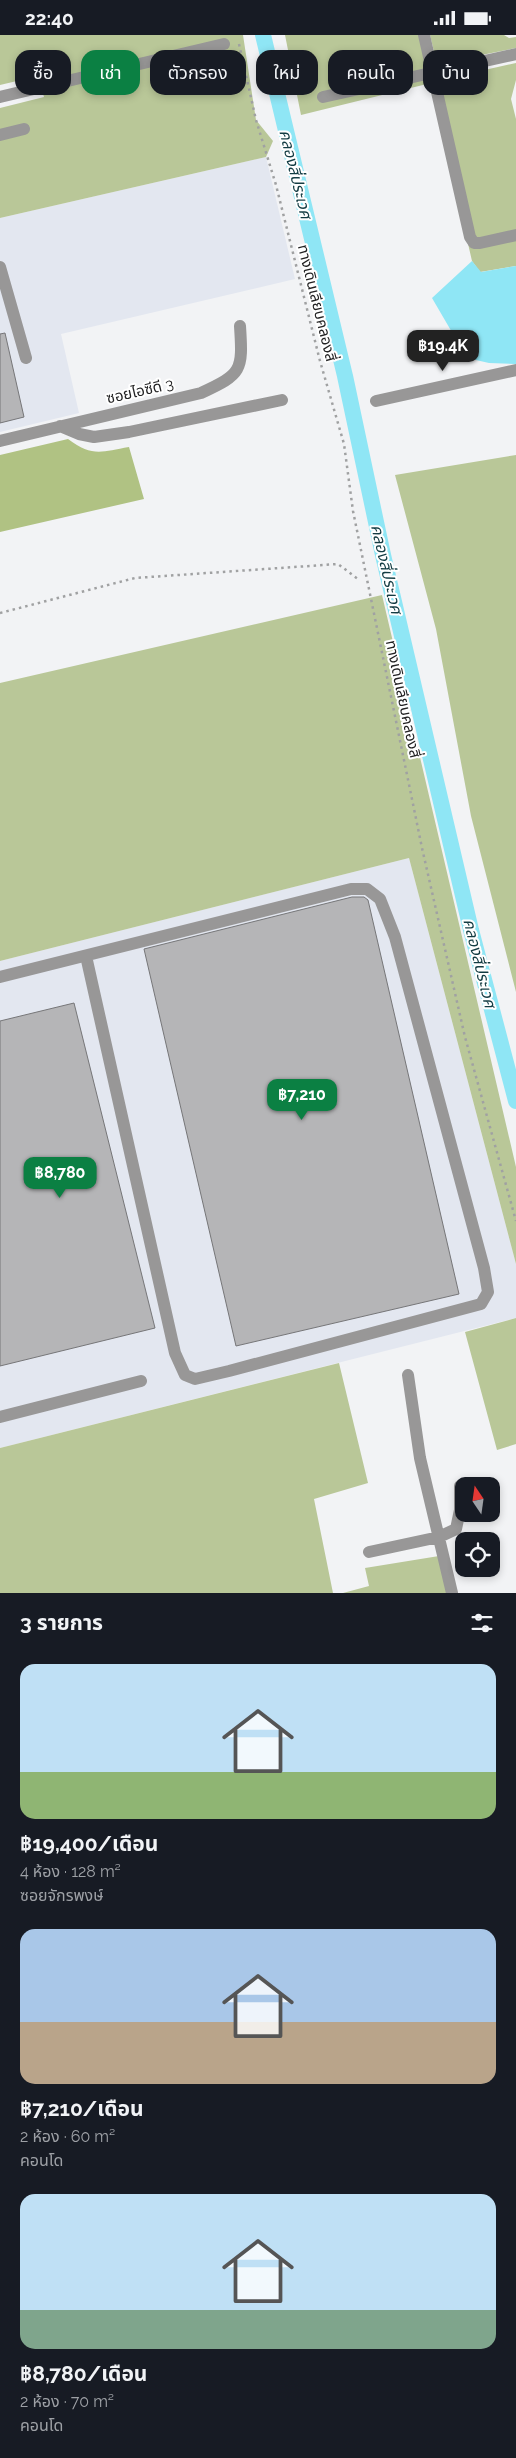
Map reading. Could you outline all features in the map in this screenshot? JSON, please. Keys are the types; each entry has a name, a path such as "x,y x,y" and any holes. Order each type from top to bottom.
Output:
{"street":[{"path":"424,35 427,50"},
{"path":"0,97 224,44"},
{"path":"488,61 516,55"},
{"path":"323,97 423,75"},
{"path":"437,95 470,237 474,243 480,243 516,235"},
{"path":"0,135 24,129"},
{"path":"0,267 26,358"},
{"name":"ซอยไอซีดี 3","path":"0,441 201,393 229,381 236,373 241,360 240,327"},
{"path":"376,401 516,370"},
{"path":"60,426 94,437 130,433 282,400"},
{"path":"0,977 292,902 351,889 368,889 380,899 395,937 484,1268 488,1292 481,1305 229,1371 195,1379 185,1375 175,1353 86,956"},
{"path":"408,1375 420,1458 452,1593"},
{"path":"0,1417 140,1381"},
{"path":"369,1552 440,1537 456,1529 457,1523"}],"path":[{"name":"ทางเดินเลียบคลองสี่","path":"237,35 256,120 276,185 320,361 344,445 353,511 422,849 466,1037 516,1221"},
{"path":"0,613 135,578 338,564 358,579"}],"shaded area":[{"path":"266,157 295,279 61,334 79,413 0,432 0,218"},
{"path":"409,858 516,1264 516,1318 0,1448 0,961"}],"green space":[{"path":"0,35 243,35 245,50 150,50 150,95 246,95 246,55 256,120 273,141 266,157 0,218 0,108 44,97 43,95 71,95 71,50 15,50 15,81 0,85"},
{"path":"285,35 419,35 423,51 423,85 413,87 413,50 328,50 328,95 382,95 301,115 297,95 318,95 318,50 288,50"},
{"path":"430,35 504,35 509,38 516,37 516,48 488,54 488,50 434,50"},
{"path":"516,63 516,80 511,99 516,119 516,266 480,272 472,261 434,95 488,95 488,69"},
{"path":"68,439 84,449 97,452 129,447 144,499 0,532 0,455"},
{"path":"516,455 516,992 471,816 436,629 395,475"},
{"path":"382,595 516,1167 516,1264 409,858 0,961 0,683"},
{"path":"516,1318 516,1444 497,1450 465,1332"},
{"path":"339,1363 368,1483 314,1499 333,1593 0,1593 0,1448"},
{"path":"439,1556 447,1593 343,1593 369,1586 365,1568"}],"water":[{"path":"472,261 481,272 516,266 516,364 489,363 467,358 432,298"}],"building":[{"path":"5,333 24,417 0,423 0,334"},
{"path":"352,897 364,897 368,900 459,1294 236,1346 144,949"},
{"path":"74,1003 155,1328 0,1366 0,1021"}],"waterway":[{"name":"คลองสี่ประเวศ","path":"263,35 345,376 383,555 471,930 516,1101"}]}
